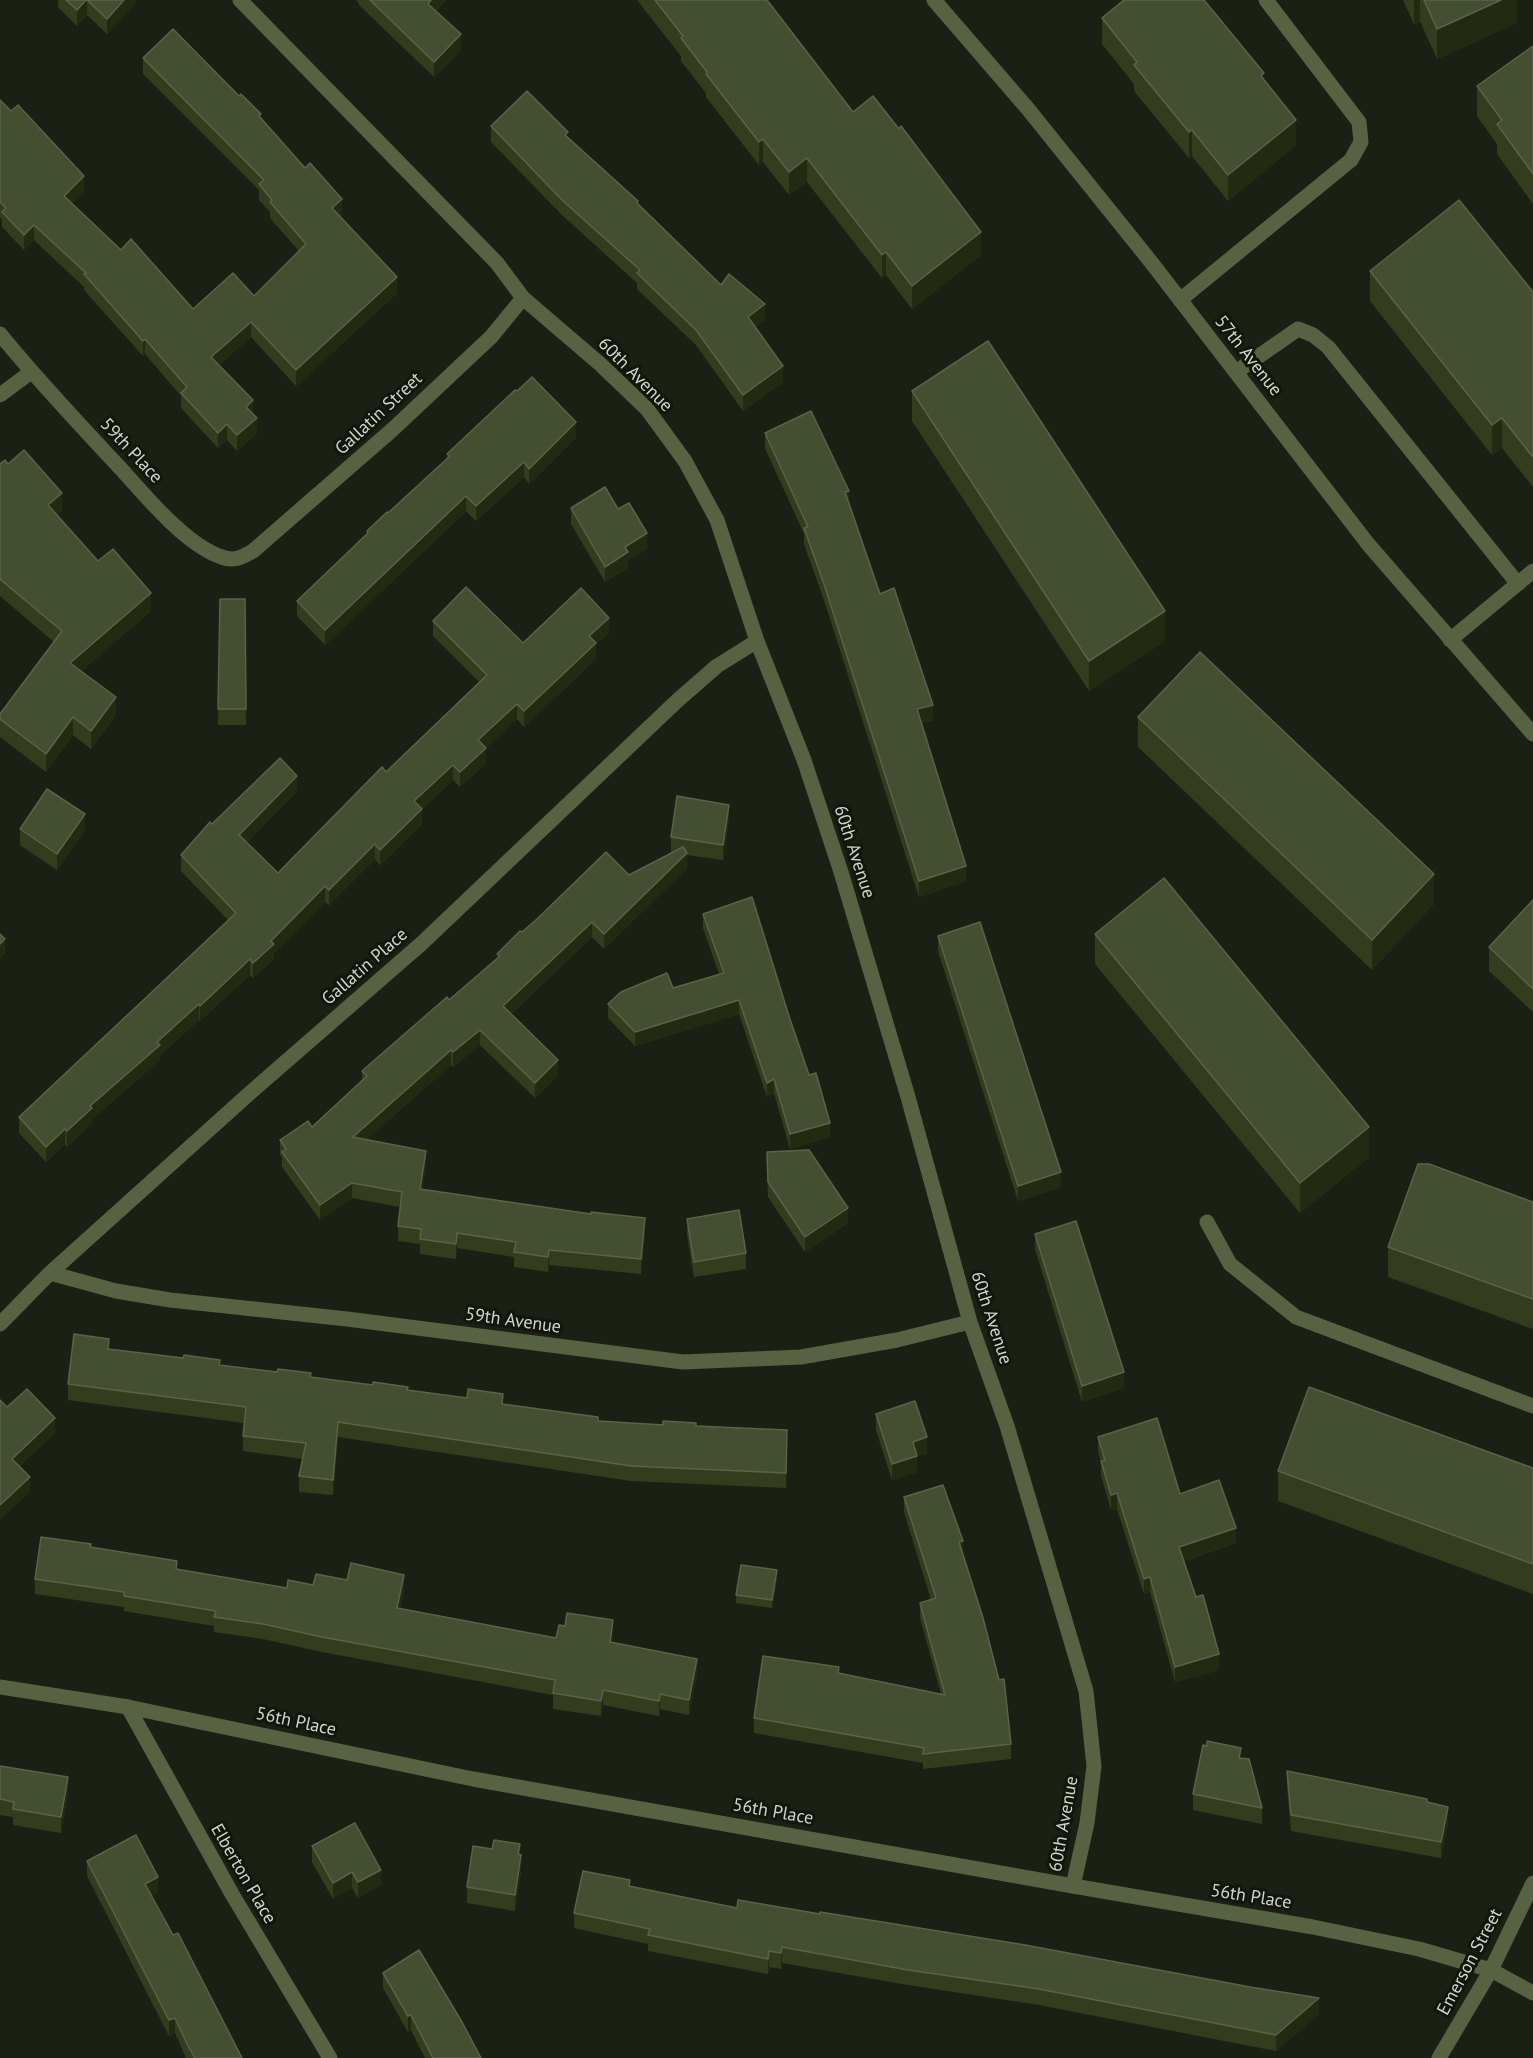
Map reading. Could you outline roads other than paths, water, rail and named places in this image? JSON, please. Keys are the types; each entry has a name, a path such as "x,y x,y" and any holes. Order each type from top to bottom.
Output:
{"street":[{"name":"60th Avenue","path":"240,0 497,263 524,298 600,364 647,410 686,461 717,520 757,641 804,760 841,872 908,1097 970,1322 1007,1426 1086,1691 1094,1766 1087,1824 1073,1886"},
{"name":"57th Avenue","path":"934,0 1028,109 1180,300 1368,544 1533,734"},
{"path":"1180,300 1351,160 1361,142 1359,122 1266,0"},
{"name":"Gallatin Street","path":"253,551 392,430 491,337 524,298"},
{"path":"1236,372 1298,329 1313,335 1328,346 1518,584"},
{"name":"59th Place","path":"0,334 156,507 195,542 219,557 238,560 253,551"},
{"path":"0,395 32,372"},
{"path":"1450,640 1533,571"},
{"name":"Gallatin Place","path":"0,1324 50,1274 421,944 678,700 717,666 757,641"},
{"path":"1207,1222 1230,1263 1296,1317 1533,1406"},
{"name":"59th Avenue","path":"50,1274 116,1292 170,1300 347,1319 683,1362 801,1357 897,1340 970,1322"},
{"name":"56th Place","path":"0,1687 128,1707 474,1779 1313,1927 1419,1949 1491,1970 1533,1993"},
{"name":"Elberton Place","path":"128,1707 232,1894 330,2058"},
{"name":"Emerson Street","path":"1439,2058 1491,1970 1533,1883"}]}
